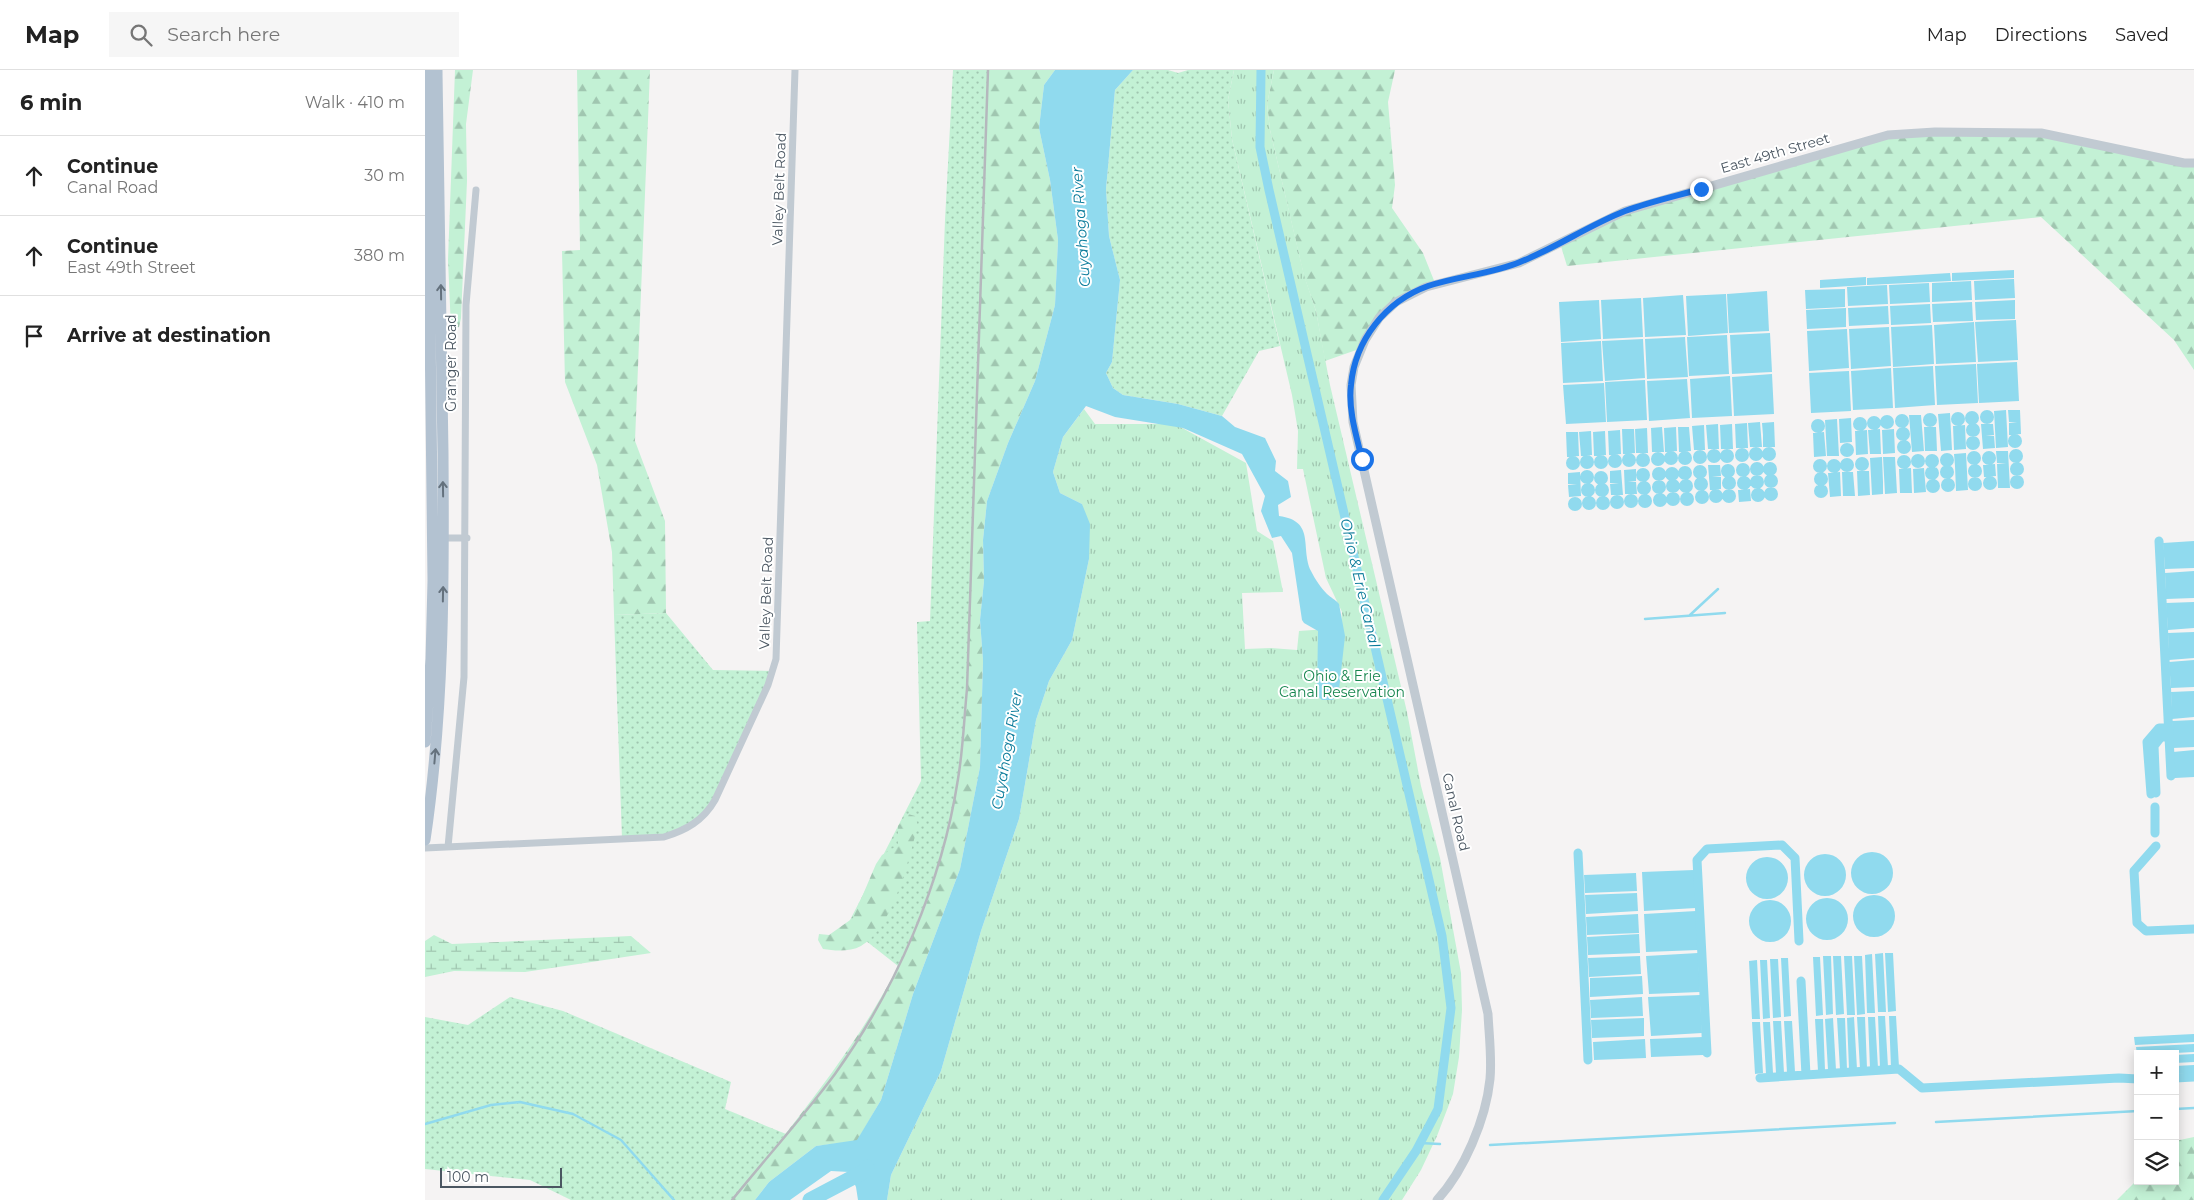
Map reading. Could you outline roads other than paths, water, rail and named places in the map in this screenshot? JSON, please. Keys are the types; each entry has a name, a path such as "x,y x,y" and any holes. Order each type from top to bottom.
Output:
{"main road":[{"name":"Granger Road","path":"425,742 438,538 428,226 427,70"},
{"name":"Granger Road","path":"425,840 440,688 437,70"},
{"path":"438,130 444,70"},
{"path":"425,180 428,226"}],"street":[{"name":"Valley Belt Road","path":"425,848 664,837 683,831 708,813 715,800 768,685 776,660 795,70"},
{"name":"East 49th Street","path":"1353,422 1351,385 1354,367 1365,340 1379,318 1396,302 1426,287 1519,263 1625,211 1888,135 1935,132 2041,132 2184,163 2194,163"},
{"name":"Granger Road","path":"448,847 464,677 467,538 466,305 476,190"},
{"name":"Canal Road","path":"1353,422 1488,1014 1490,1079 1483,1110 1466,1157 1446,1190 1437,1200"},
{"path":"438,538 467,538"}],"water":[{"path":"1055,70 1133,70 1115,90 1106,189 1109,236 1120,280 1112,362 1106,373 1113,388 1123,395 1178,404 1222,416 1235,427 1265,438 1276,461 1275,471 1288,481 1291,497 1278,505 1279,516 1298,523 1305,537 1311,571 1323,589 1339,604 1345,636 1339,690 1333,700 1322,700 1317,695 1318,631 1302,620 1292,553 1281,536 1272,538 1261,511 1265,496 1242,454 1183,428 1115,417 1086,406 1063,437 1053,472 1060,493 1082,504 1090,524 1089,559 1072,640 1049,681 1036,720 1019,819 981,931 941,1071 891,1175 887,1200 858,1200 856,1187 849,1172 831,1171 790,1200 755,1200 769,1182 816,1146 857,1140 881,1100 913,994 960,869 980,767 983,661 980,620 984,581 983,540 987,501 1008,443 1035,381 1055,305 1058,240 1050,180 1039,128 1044,85"},
{"path":"2014,270 2014,278 1952,281 1952,273"},
{"path":"1950,273 1951,281 1867,285 1867,278"},
{"path":"1866,277 1866,285 1820,288 1820,280"},
{"path":"2014,279 2015,298 1975,300 1974,281"},
{"path":"1971,281 1972,300 1932,302 1932,283"},
{"path":"1929,283 1930,302 1890,304 1889,285"},
{"path":"1887,285 1888,304 1848,306 1847,287"},
{"path":"1845,289 1845,307 1806,309 1805,290"},
{"path":"1767,291 1769,331 1729,333 1727,294"},
{"path":"1726,294 1728,333 1688,336 1686,296"},
{"path":"1683,295 1686,335 1645,337 1643,298"},
{"path":"1641,298 1643,337 1603,339 1601,300"},
{"path":"1599,300 1601,339 1561,342 1559,302"},
{"path":"2015,300 2015,319 1976,320 1975,302"},
{"path":"1972,302 1973,321 1933,322 1932,304"},
{"path":"1930,304 1931,323 1891,325 1890,306"},
{"path":"1888,306 1889,324 1849,326 1848,308"},
{"path":"1846,308 1846,327 1807,329 1806,310"},
{"path":"2016,320 2018,360 1978,362 1975,322"},
{"path":"1974,322 1976,362 1936,364 1934,325"},
{"path":"1932,325 1934,364 1893,367 1891,327"},
{"path":"1889,327 1891,366 1851,369 1849,329"},
{"path":"1847,329 1849,368 1809,371 1807,331"},
{"path":"1770,333 1772,372 1732,374 1730,335"},
{"path":"1727,335 1729,374 1689,376 1687,337"},
{"path":"1685,337 1688,377 1647,379 1645,339"},
{"path":"1643,339 1645,378 1605,381 1602,341"},
{"path":"1601,341 1603,381 1563,383 1561,343"},
{"path":"2017,362 2019,401 1979,403 1977,364"},
{"path":"1976,364 1978,403 1937,405 1935,366"},
{"path":"1933,366 1935,405 1895,408 1893,368"},
{"path":"1891,368 1893,408 1853,410 1851,371"},
{"path":"1849,371 1851,411 1811,413 1809,373"},
{"path":"1772,374 1774,414 1734,416 1732,377"},
{"path":"1730,376 1732,416 1692,418 1690,379"},
{"path":"1687,379 1690,418 1649,421 1647,381"},
{"path":"1645,380 1647,420 1607,422 1605,382"},
{"path":"1604,383 1606,422 1566,424 1563,385"},
{"path":"1987,410 1992,412 1994,417 1992,422 1987,424 1982,422 1980,417 1982,412"},
{"path":"2006,410 2008,447 1996,448 1994,411"},
{"path":"2008,410 2020,410 2021,434 2009,435 2009,423 2017,422 2009,422"},
{"path":"1972,411 1977,413 1979,418 1977,423 1972,425 1967,423 1965,418 1967,413"},
{"path":"1958,412 1963,414 1965,419 1963,424 1958,426 1953,424 1951,419 1953,414"},
{"path":"1930,413 1935,415 1937,420 1935,425 1930,427 1925,425 1923,420 1925,415"},
{"path":"1950,413 1952,450 1941,451 1938,414"},
{"path":"1902,414 1907,416 1909,421 1907,426 1902,428 1897,426 1895,421 1897,416"},
{"path":"1887,415 1892,417 1894,422 1892,427 1887,429 1882,427 1880,422 1882,417"},
{"path":"1909,415 1921,415 1924,451 1912,452"},
{"path":"1874,416 1879,418 1881,423 1879,428 1874,430 1869,428 1867,423 1869,418"},
{"path":"1860,417 1865,419 1867,424 1865,429 1860,431 1855,429 1853,424 1855,419"},
{"path":"1851,418 1852,442 1840,443 1839,419"},
{"path":"1818,419 1823,421 1825,426 1823,431 1818,433 1813,431 1811,426 1813,421"},
{"path":"1837,419 1839,456 1827,456 1825,420"},
{"path":"1760,422 1762,447 1750,447 1748,423"},
{"path":"1774,422 1775,447 1763,447 1762,423"},
{"path":"1747,423 1748,448 1736,448 1735,424"},
{"path":"1973,423 1978,425 1980,430 1978,435 1973,437 1968,435 1966,430 1968,425"},
{"path":"1718,424 1719,449 1708,449 1706,425"},
{"path":"1732,424 1733,449 1721,449 1720,425"},
{"path":"1981,424 1993,424 1994,435 1986,436 1994,436 1995,448 1983,449"},
{"path":"1704,425 1705,450 1694,450 1692,426"},
{"path":"1965,425 1966,449 1954,450 1953,426"},
{"path":"1662,427 1664,452 1652,452 1651,428"},
{"path":"1676,427 1677,451 1665,452 1664,428"},
{"path":"1678,427 1689,427 1691,451 1679,452"},
{"path":"1903,427 1908,429 1910,434 1908,439 1903,441 1898,439 1896,434 1898,429"},
{"path":"1924,427 1936,427 1937,451 1925,451"},
{"path":"1647,428 1648,453 1636,453 1635,429"},
{"path":"1622,429 1634,429 1635,453 1623,454"},
{"path":"1880,429 1881,454 1870,454 1868,430"},
{"path":"1894,429 1895,453 1883,454 1882,430"},
{"path":"1620,430 1621,454 1609,455 1608,431"},
{"path":"1867,430 1868,454 1856,455 1855,431"},
{"path":"1591,431 1592,455 1581,456 1579,432"},
{"path":"1605,431 1606,455 1594,456 1593,432"},
{"path":"1566,432 1578,432 1579,456 1567,457"},
{"path":"1824,432 1826,456 1814,457 1813,433"},
{"path":"2015,434 2020,436 2022,441 2020,446 2015,448 2010,446 2008,441 2010,436"},
{"path":"1973,436 1978,438 1980,443 1978,448 1973,450 1968,448 1966,443 1968,438"},
{"path":"1904,440 1909,442 1911,447 1909,452 1904,454 1899,452 1897,447 1899,442"},
{"path":"1847,443 1852,445 1854,450 1852,455 1847,457 1842,455 1840,450 1842,445"},
{"path":"1756,447 1761,449 1763,454 1761,459 1756,461 1751,459 1749,454 1751,449"},
{"path":"1769,447 1774,449 1776,454 1774,459 1769,461 1764,459 1762,454 1764,449"},
{"path":"1742,448 1747,450 1749,455 1747,460 1742,462 1737,460 1735,455 1737,450"},
{"path":"1714,449 1719,451 1721,456 1719,461 1714,463 1709,461 1707,456 1709,451"},
{"path":"1727,449 1732,451 1734,456 1732,461 1727,463 1722,461 1720,456 1722,451"},
{"path":"2016,449 2021,451 2023,456 2021,461 2016,463 2011,461 2009,456 2011,451"},
{"path":"1700,450 1705,452 1707,457 1705,462 1700,464 1695,462 1693,457 1695,452"},
{"path":"1671,451 1676,453 1678,458 1676,463 1671,465 1666,463 1664,458 1666,453"},
{"path":"1685,451 1690,453 1692,458 1690,463 1685,465 1680,463 1678,458 1680,453"},
{"path":"1974,451 1979,453 1981,458 1979,463 1974,465 1969,463 1967,458 1969,453"},
{"path":"1989,451 1994,453 1996,458 1994,463 1989,465 1984,463 1982,458 1984,453"},
{"path":"1996,451 2008,451 2010,488 1998,488 1997,464 2006,463 1997,463"},
{"path":"1658,452 1663,454 1665,459 1663,464 1658,466 1653,464 1651,459 1653,454"},
{"path":"1629,453 1634,455 1636,460 1634,465 1629,467 1624,465 1622,460 1624,455"},
{"path":"1643,453 1648,455 1650,460 1648,465 1643,467 1638,465 1636,460 1638,455"},
{"path":"1947,453 1952,455 1954,460 1952,465 1947,467 1942,465 1940,460 1942,455"},
{"path":"1966,453 1968,490 1956,491 1954,454"},
{"path":"1615,454 1620,456 1622,461 1620,466 1615,468 1610,466 1608,461 1610,456"},
{"path":"1918,454 1923,456 1925,461 1923,466 1918,468 1913,466 1911,461 1913,456"},
{"path":"1932,454 1937,456 1939,461 1937,466 1932,468 1927,466 1925,461 1927,456"},
{"path":"1587,455 1592,457 1594,462 1592,467 1587,469 1582,467 1580,462 1582,457"},
{"path":"1601,455 1606,457 1608,462 1606,467 1601,469 1596,467 1594,462 1596,457"},
{"path":"1904,455 1909,457 1911,462 1909,467 1904,469 1899,467 1897,462 1899,457"},
{"path":"1573,456 1578,458 1580,463 1578,468 1573,470 1568,468 1566,463 1568,458"},
{"path":"1862,457 1867,459 1869,464 1867,469 1862,471 1857,469 1855,464 1857,459"},
{"path":"1882,457 1883,494 1872,495 1870,458"},
{"path":"1883,457 1895,457 1897,493 1885,494"},
{"path":"1847,458 1852,460 1854,465 1852,470 1847,472 1842,470 1840,465 1842,460"},
{"path":"1820,459 1825,461 1827,466 1825,471 1820,473 1815,471 1813,466 1815,461"},
{"path":"1834,459 1839,461 1841,466 1839,471 1834,473 1829,471 1827,466 1829,461"},
{"path":"1757,462 1762,464 1764,469 1762,474 1757,476 1752,474 1750,469 1752,464"},
{"path":"1770,462 1775,464 1777,469 1775,474 1770,476 1765,474 1763,469 1765,464"},
{"path":"2017,462 2022,464 2024,469 2022,474 2017,476 2012,474 2010,469 2012,464"},
{"path":"1743,463 1748,465 1750,470 1748,475 1743,477 1738,475 1736,470 1738,465"},
{"path":"1728,464 1733,466 1735,471 1733,476 1728,478 1723,476 1721,471 1723,466"},
{"path":"1975,464 1980,466 1982,471 1980,476 1975,478 1970,476 1968,471 1970,466"},
{"path":"1995,464 1996,476 1984,477 1983,465"},
{"path":"1700,465 1705,467 1707,472 1705,477 1700,479 1695,477 1693,472 1695,467"},
{"path":"1708,465 1720,465 1721,476 1712,477 1721,477 1721,489 1710,490"},
{"path":"1947,465 1952,467 1954,472 1952,477 1947,479 1942,477 1940,472 1942,467"},
{"path":"1685,466 1690,468 1692,473 1690,478 1685,480 1680,478 1678,473 1680,468"},
{"path":"1932,466 1937,468 1939,473 1937,478 1932,480 1927,478 1925,473 1927,468"},
{"path":"1659,467 1664,469 1666,474 1664,479 1659,481 1654,479 1652,474 1654,469"},
{"path":"1672,467 1677,469 1679,474 1677,479 1672,481 1667,479 1665,474 1667,469"},
{"path":"1643,468 1648,470 1650,475 1648,480 1643,482 1638,480 1636,475 1638,470"},
{"path":"1911,468 1912,493 1900,493 1899,469"},
{"path":"1924,468 1926,492 1914,493 1913,469"},
{"path":"1636,469 1636,481 1628,482 1636,482 1637,494 1625,494 1624,470"},
{"path":"1587,470 1592,472 1594,477 1592,482 1587,484 1582,482 1580,477 1582,472"},
{"path":"1621,470 1623,495 1611,495 1610,484 1619,483 1610,483 1610,471"},
{"path":"1601,471 1606,473 1608,478 1606,483 1601,485 1596,483 1594,478 1596,473"},
{"path":"1857,471 1869,471 1870,495 1858,496"},
{"path":"1580,472 1581,496 1569,497 1568,485 1577,484 1568,484 1568,473"},
{"path":"1821,472 1826,474 1828,479 1826,484 1821,486 1816,484 1814,479 1816,474"},
{"path":"1840,472 1841,496 1830,497 1828,473"},
{"path":"1842,472 1853,472 1855,496 1843,496"},
{"path":"1771,474 1776,476 1778,481 1776,486 1771,488 1766,486 1764,481 1766,476"},
{"path":"1757,475 1762,477 1764,482 1762,487 1757,489 1752,487 1750,482 1752,477"},
{"path":"2017,475 2022,477 2024,482 2022,487 2017,489 2012,487 2010,482 2012,477"},
{"path":"1729,476 1734,478 1736,483 1734,488 1729,490 1724,488 1722,483 1724,478"},
{"path":"1744,476 1749,478 1751,483 1749,488 1744,490 1739,488 1737,483 1739,478"},
{"path":"1990,476 1995,478 1997,483 1995,488 1990,490 1985,488 1983,483 1985,478"},
{"path":"1701,477 1706,479 1708,484 1706,489 1701,491 1696,489 1694,484 1696,479"},
{"path":"1975,477 1980,479 1982,484 1980,489 1975,491 1970,489 1968,484 1970,479"},
{"path":"1948,478 1953,480 1955,485 1953,490 1948,492 1943,490 1941,485 1943,480"},
{"path":"1673,479 1678,481 1680,486 1678,491 1673,493 1668,491 1666,486 1668,481"},
{"path":"1686,479 1691,481 1693,486 1691,491 1686,493 1681,491 1679,486 1681,481"},
{"path":"1933,479 1938,481 1940,486 1938,491 1933,493 1928,491 1926,486 1928,481"},
{"path":"1659,480 1664,482 1666,487 1664,492 1659,494 1654,492 1652,487 1654,482"},
{"path":"1644,481 1649,483 1651,488 1649,493 1644,495 1639,493 1637,488 1639,483"},
{"path":"1588,483 1593,485 1595,490 1593,495 1588,497 1583,495 1581,490 1583,485"},
{"path":"1602,483 1607,485 1609,490 1607,495 1602,497 1597,495 1595,490 1597,485"},
{"path":"1821,484 1826,486 1828,491 1826,496 1821,498 1816,496 1814,491 1816,486"},
{"path":"1771,487 1776,489 1778,494 1776,499 1771,501 1766,499 1764,494 1766,489"},
{"path":"1758,488 1763,490 1765,495 1763,500 1758,502 1753,500 1751,495 1753,490"},
{"path":"1716,489 1721,491 1723,496 1721,501 1716,503 1711,501 1709,496 1711,491"},
{"path":"1729,489 1734,491 1736,496 1734,501 1729,503 1724,501 1722,496 1724,491"},
{"path":"1750,489 1751,501 1739,502 1738,490"},
{"path":"1702,490 1707,492 1709,497 1707,502 1702,504 1697,502 1695,497 1697,492"},
{"path":"1673,492 1678,494 1680,499 1678,504 1673,506 1668,504 1666,499 1668,494"},
{"path":"1687,492 1692,494 1694,499 1692,504 1687,506 1682,504 1680,499 1682,494"},
{"path":"1660,493 1665,495 1667,500 1665,505 1660,507 1655,505 1653,500 1655,495"},
{"path":"1631,494 1636,496 1638,501 1636,506 1631,508 1626,506 1624,501 1626,496"},
{"path":"1645,494 1650,496 1652,501 1650,506 1645,508 1640,506 1638,501 1640,496"},
{"path":"1617,495 1622,497 1624,502 1622,507 1617,509 1612,507 1610,502 1612,497"},
{"path":"1589,496 1594,498 1596,503 1594,508 1589,510 1584,508 1582,503 1584,498"},
{"path":"1603,496 1608,498 1610,503 1608,508 1603,510 1598,508 1596,503 1598,498"},
{"path":"1575,497 1580,499 1582,504 1580,509 1575,511 1570,509 1568,504 1570,499"},
{"path":"2194,541 2194,568 2165,569 2163,543"},
{"path":"2194,571 2194,598 2166,599 2165,573"},
{"path":"2194,602 2194,628 2168,630 2166,603"},
{"path":"2194,632 2194,658 2169,660 2168,633"},
{"path":"2194,660 2194,687 2171,688 2169,662"},
{"path":"2194,691 2194,717 2172,719 2171,692"},
{"path":"2194,720 2194,747 2173,748 2172,721"},
{"path":"2194,750 2194,777 2175,778 2173,752"},
{"path":"1876,852 1884,855 1890,861 1893,873 1890,885 1884,891 1868,894 1860,891 1854,885 1851,869 1854,861 1860,855"},
{"path":"1829,854 1837,857 1843,863 1846,875 1843,887 1837,893 1821,896 1813,893 1807,887 1804,871 1807,863 1813,857"},
{"path":"1771,857 1779,860 1785,866 1788,878 1785,890 1779,896 1763,899 1755,896 1749,890 1746,874 1749,866 1755,860"},
{"path":"1694,870 1696,908 1644,911 1642,872"},
{"path":"1636,873 1637,891 1585,893 1584,875"},
{"path":"1637,893 1638,911 1586,914 1585,895"},
{"path":"1878,895 1886,898 1892,904 1895,916 1892,928 1886,934 1870,937 1862,934 1856,928 1853,912 1856,904 1862,898"},
{"path":"1831,898 1839,901 1845,907 1848,919 1845,931 1839,937 1823,940 1815,937 1809,931 1806,915 1809,907 1815,901"},
{"path":"1774,900 1782,903 1788,909 1791,921 1788,933 1782,939 1766,942 1758,939 1752,933 1749,917 1752,909 1758,903"},
{"path":"1696,911 1698,950 1646,952 1644,914"},
{"path":"1638,914 1639,933 1587,935 1586,917"},
{"path":"1639,934 1640,953 1588,955 1587,937"},
{"path":"1698,953 1700,992 1649,994 1646,956"},
{"path":"1883,953 1886,1012 1878,1012 1875,954"},
{"path":"1885,953 1893,953 1896,1011 1888,1012"},
{"path":"1872,954 1875,1013 1867,1013 1865,955"},
{"path":"1640,956 1641,974 1589,977 1588,958"},
{"path":"1823,956 1831,956 1833,1014 1826,1015"},
{"path":"1833,956 1841,956 1844,1014 1836,1015"},
{"path":"1844,956 1852,956 1855,1015 1847,1015"},
{"path":"1854,956 1862,956 1865,1014 1857,1015"},
{"path":"1813,957 1820,957 1823,1015 1816,1016"},
{"path":"1781,958 1788,958 1791,1016 1784,1017"},
{"path":"1770,959 1778,959 1781,1017 1773,1018"},
{"path":"1757,960 1760,1019 1752,1019 1749,961"},
{"path":"1760,960 1767,960 1770,1018 1763,1019"},
{"path":"1642,976 1643,994 1590,997 1590,978"},
{"path":"1700,995 1702,1033 1651,1036 1648,997"},
{"path":"1642,997 1643,1016 1591,1018 1590,1000"},
{"path":"1878,1016 1885,1016 1888,1067 1880,1068"},
{"path":"1889,1016 1896,1016 1899,1067 1891,1068"},
{"path":"1854,1017 1857,1069 1849,1069 1847,1018"},
{"path":"1857,1017 1865,1017 1867,1068 1860,1069"},
{"path":"1868,1017 1875,1017 1878,1068 1870,1068"},
{"path":"1644,1018 1644,1036 1592,1038 1591,1020"},
{"path":"1833,1018 1836,1070 1828,1070 1825,1019"},
{"path":"1837,1018 1845,1018 1847,1069 1840,1070"},
{"path":"1815,1019 1823,1019 1825,1070 1818,1071"},
{"path":"1773,1021 1781,1021 1784,1073 1776,1073"},
{"path":"1784,1021 1792,1021 1795,1072 1787,1073"},
{"path":"1752,1022 1760,1022 1763,1073 1755,1074"},
{"path":"1763,1022 1770,1022 1773,1073 1766,1074"},
{"path":"2194,1034 2194,1042 2135,1045 2134,1037"},
{"path":"1703,1037 1703,1055 1651,1057 1650,1039"},
{"path":"1645,1039 1646,1058 1594,1060 1593,1042"},
{"path":"2194,1044 2194,1052 2136,1050 2136,1047"},
{"path":"2194,1054 2194,1062 2179,1063 2179,1055"},
{"path":"2194,1065 2194,1073 2179,1074 2179,1066"}],"waterway":[{"name":"Ohio & Erie Canal","path":"1261,70 1260,147 1442,936 1451,1008 1438,1109 1416,1151 1383,1200"},
{"path":"2159,541 2171,776"},
{"path":"1690,615 1718,589"},
{"path":"1645,619 1725,613"},
{"path":"2151,794 2147,742 2159,728 2168,728"},
{"path":"2156,793 2154,746 2161,737 2169,737"},
{"path":"2155,807 2155,833"},
{"path":"1707,1053 1697,860 1707,849 1782,845 1795,858 1799,941"},
{"path":"2156,846 2134,871 2137,923 2146,931 2194,929"},
{"path":"1578,853 1588,1060"},
{"path":"1801,981 1806,1075"},
{"path":"1760,1078 1899,1069 1922,1088 2134,1079"},
{"path":"2179,1078 2194,1077"},
{"path":"425,1124 491,1105 520,1102 573,1114 621,1140 674,1200"},
{"path":"2179,1109 2194,1108"},
{"path":"1936,1122 2134,1111"},
{"path":"1490,1145 1895,1123"},
{"path":"1420,1143 1440,1144"},
{"name":"Cuyahoga River","path":"810,1200 865,1171 867,1167"}],"railway":[{"path":"732,1200 835,1074 878,1007 897,971 928,896 951,818 960,768 967,689 988,70"}],"park label":[{"name":"Ohio & Erie Canal Reservation","path":"1342,684"}]}
